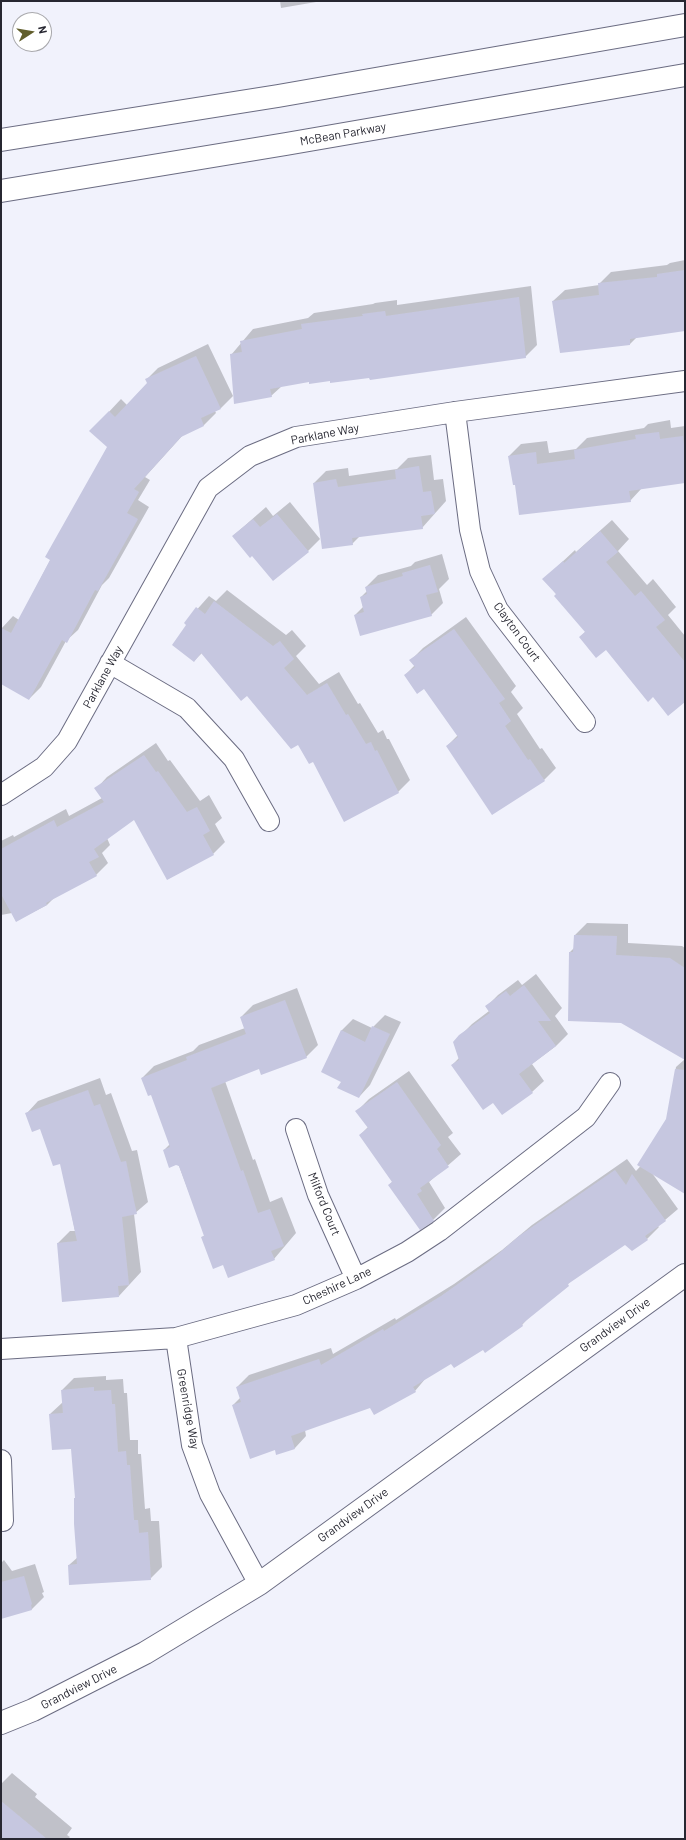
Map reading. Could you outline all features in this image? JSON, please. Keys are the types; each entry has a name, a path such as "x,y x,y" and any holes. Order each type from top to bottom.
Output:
{"main road":[{"path":"1,140 278,96 685,25"},
{"name":"McBean Parkway","path":"1,191 286,144 685,75"},
{"name":"Grandview Drive","path":"1,1723 33,1710 145,1653 260,1584 685,1275"}],"street":[{"name":"Parklane Way","path":"1,795 44,767 67,741 208,488 250,456 296,437 455,412 685,381"},
{"name":"Clayton Court","path":"455,412 470,530 480,571 498,610 585,722"},
{"path":"110,664 187,708 234,760 269,821"},
{"name":"Cheshire Lane","path":"1,1349 176,1338 296,1305 356,1279 407,1252 445,1226 586,1117 610,1083"},
{"name":"Milford Court","path":"296,1129 318,1195 356,1279"},
{"name":"Greenridge Way","path":"176,1338 192,1445 210,1494 260,1584"},
{"path":"1,1460 3,1521"}],"building":[{"path":"685,270 685,331 630,339 630,345 560,353 552,301 599,295 598,283 657,277 657,274"},
{"path":"519,297 526,358 370,380 369,378 330,383 330,381 309,384 309,382 270,389 272,397 234,404 230,354 242,352 240,341 302,329 301,324 363,316 362,314 385,311 386,316"},
{"path":"196,356 221,409 201,418 204,426 181,437 134,489 139,492 127,513 138,519 98,591 95,590 67,643 62,640 29,700 1,684 1,628 11,633 50,560 45,557 107,447 89,431 109,411 115,417 147,383 145,379"},
{"path":"659,432 660,439 683,436 685,452 685,483 629,491 631,502 519,515 515,485 513,485 508,456 536,452 537,464 575,459 574,450 636,439 635,435"},
{"path":"419,466 423,492 431,491 435,514 421,516 423,529 352,538 353,545 322,549 313,483 336,479 338,487 396,479 395,470"},
{"path":"277,514 309,552 273,581 252,556 250,558 232,536 253,519 260,527"},
{"path":"600,531 618,552 606,562 635,596 641,591 665,620 656,627 685,662 685,702 668,716 653,697 648,702 606,650 596,658 579,637 585,632 554,596 556,594 542,579 563,561 564,563"},
{"path":"430,565 438,592 426,595 432,616 360,636 354,615 364,612 360,597 367,594 365,587 403,576 402,573"},
{"path":"214,601 273,646 280,641 294,659 284,668 307,695 327,683 346,715 348,714 366,744 371,742 375,751 377,750 399,793 344,822 313,762 309,764 298,745 291,749 247,696 241,701 201,653 194,662 172,645 186,625 184,623 196,607 205,614"},
{"path":"454,629 505,699 499,703 511,721 505,726 528,760 530,759 545,781 492,815 446,746 458,737 424,689 417,694 404,675 415,667 409,660"},
{"path":"144,755 156,772 158,771 187,812 197,807 210,831 203,835 214,855 167,880 134,820 94,849 99,857 89,862 97,876 46,903 47,905 16,922 1,894 1,849 54,820 57,827 104,802 94,788"},
{"path":"574,935 617,936 616,955 670,958 685,968 685,1060 621,1023 568,1021 569,952 573,952"},
{"path":"524,985 551,1021 538,1021 556,1046 519,1074 533,1093 502,1115 493,1103 483,1110 451,1065 459,1060 453,1042 459,1035 490,1013 485,1006 506,991 510,996"},
{"path":"285,1000 307,1058 261,1075 259,1069 211,1088 258,1213 270,1209 284,1246 271,1251 275,1260 228,1278 223,1265 213,1269 201,1237 204,1236 179,1166 176,1165 169,1168 163,1150 170,1147 151,1095 148,1096 141,1078 187,1060 186,1057 246,1034 240,1017"},
{"path":"372,1026 390,1034 359,1098 337,1088 341,1082 321,1072 341,1030 365,1042"},
{"path":"675,1069 685,1070 685,1194 637,1165 666,1119"},
{"path":"397,1082 441,1145 437,1149 449,1167 420,1188 422,1191 417,1194 434,1221 420,1230 388,1185 392,1182 359,1135 368,1128 355,1111"},
{"path":"88,1090 94,1106 100,1104 121,1162 126,1161 137,1214 122,1217 129,1285 118,1286 119,1297 62,1302 57,1243 77,1241 60,1164 53,1166 40,1129 32,1132 25,1113"},
{"path":"615,1170 626,1185 632,1174 666,1221 645,1236 648,1240 632,1251 625,1245 568,1284 569,1286 522,1324 523,1326 485,1353 483,1350 454,1368 451,1364 413,1387 416,1392 374,1415 370,1408 291,1436 295,1449 276,1455 275,1450 250,1459 232,1405 241,1402 236,1387 319,1359 321,1365 383,1329 384,1331 441,1296 489,1262 519,1236"},
{"path":"94,1387 94,1391 111,1390 112,1404 115,1404 118,1452 126,1451 127,1465 130,1465 134,1520 138,1520 139,1533 148,1532 151,1580 69,1585 68,1565 77,1564 74,1524 75,1498 71,1449 52,1450 49,1414 63,1413 61,1390"},
{"path":"24,1576 32,1604 32,1610 1,1619 1,1582"},
{"path":"1,1801 47,1839 1,1839"}]}
